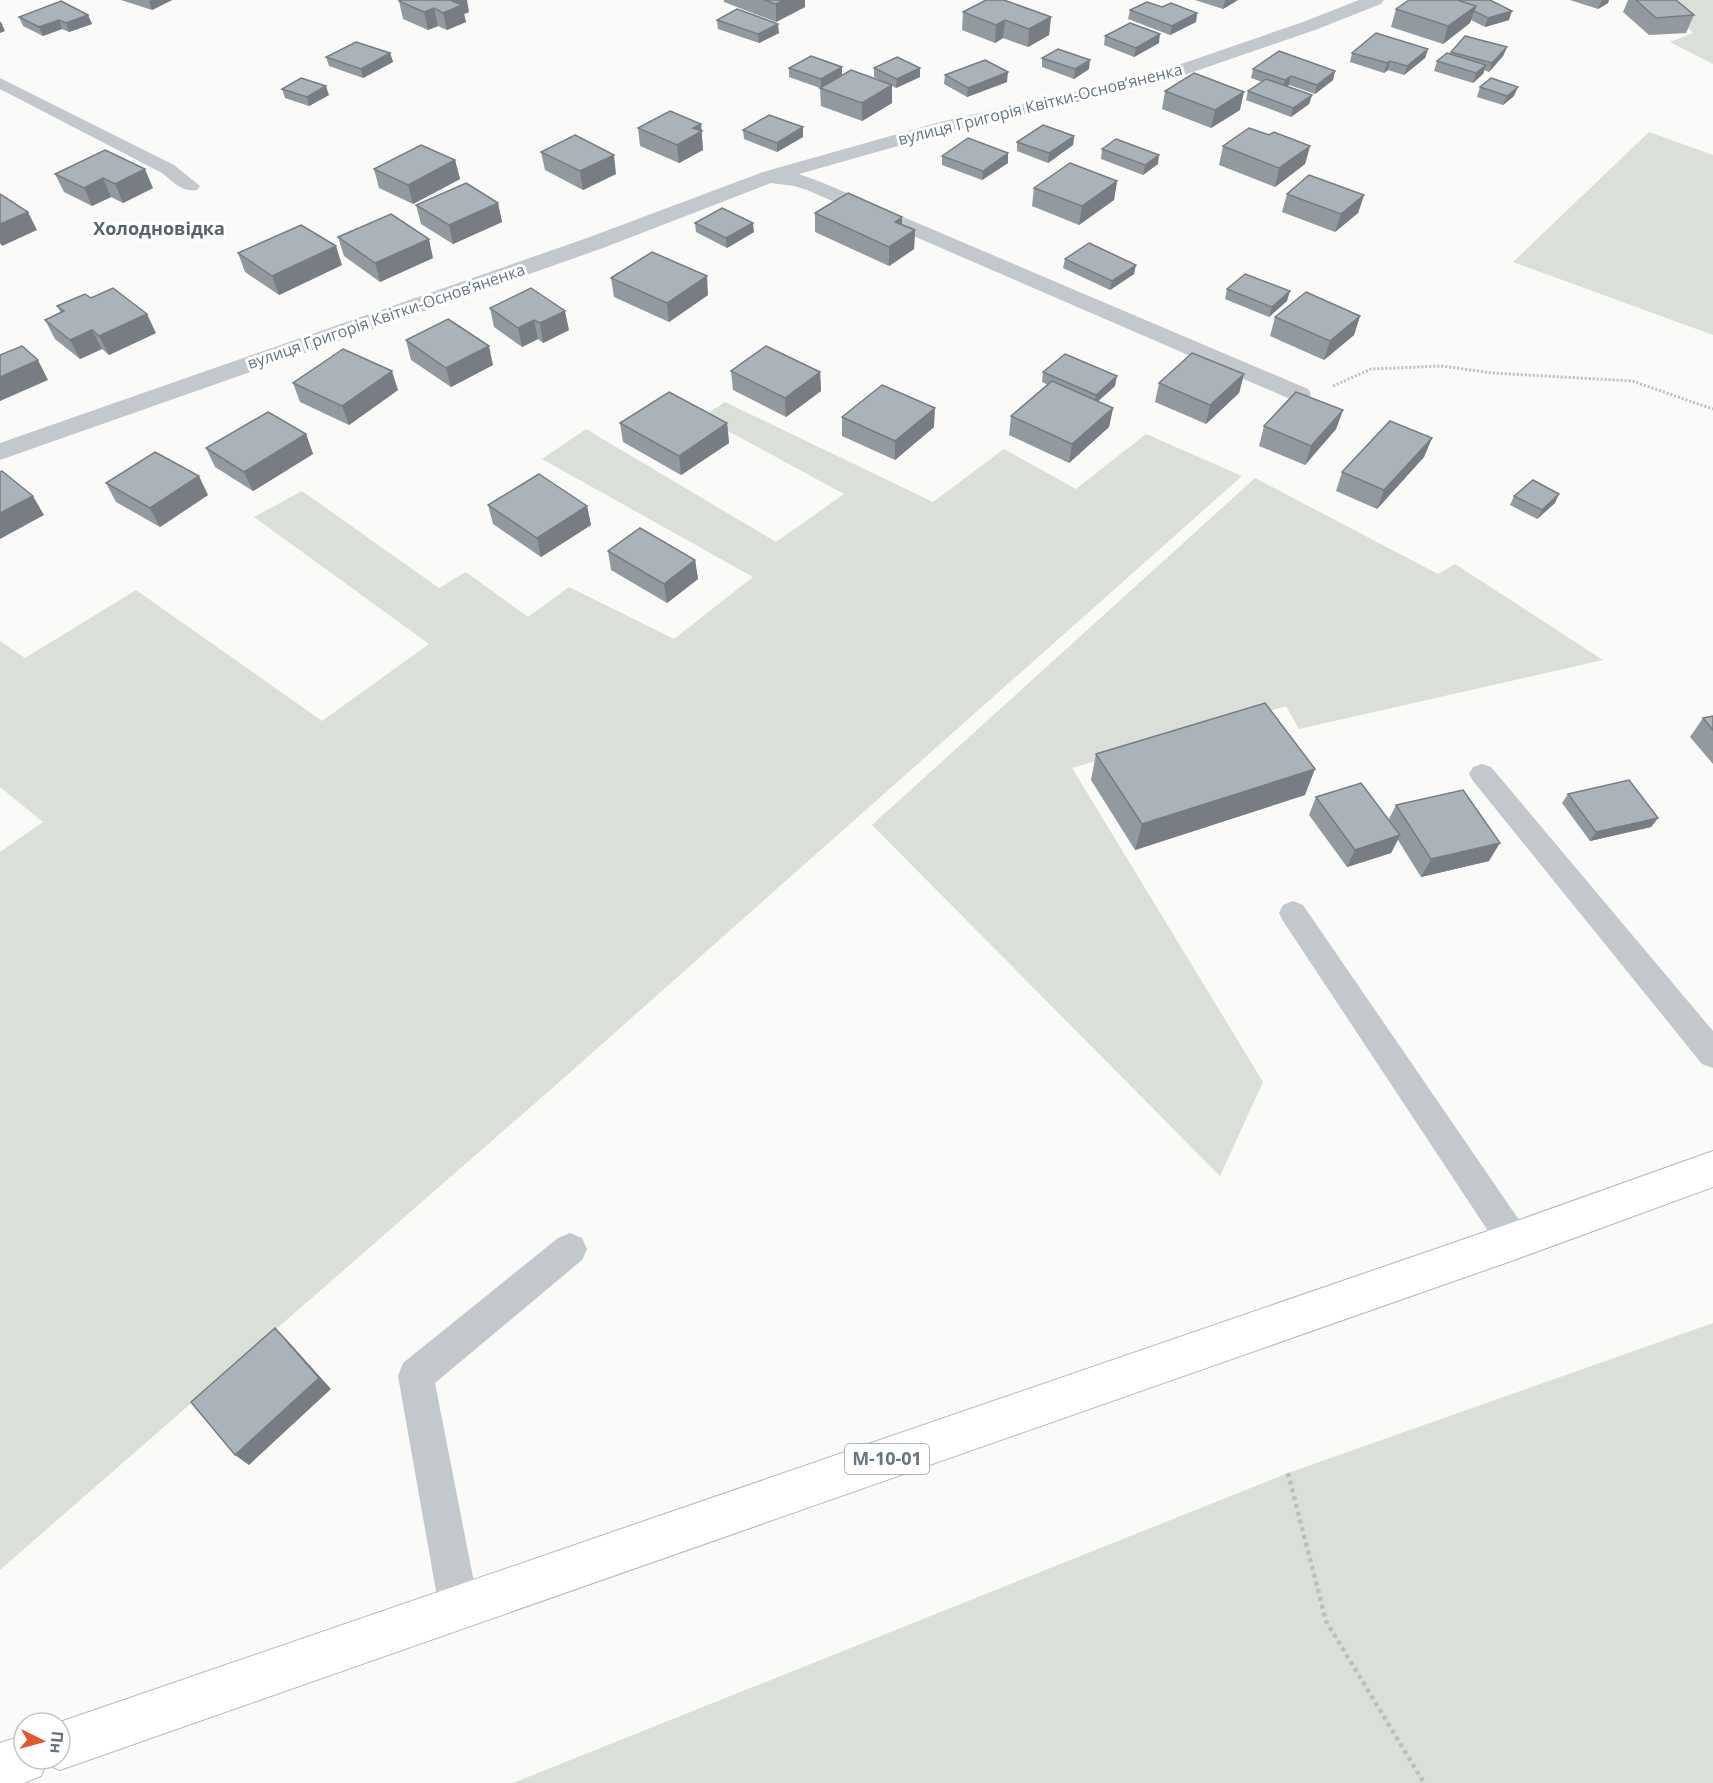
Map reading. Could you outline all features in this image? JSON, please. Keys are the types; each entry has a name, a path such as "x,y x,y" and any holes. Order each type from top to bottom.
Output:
{"highway":[{"name":"М-10-01","path":"72,1742 1514,1241 1713,1169"}],"street":[{"name":"вулиця Григорія Квітки-Основʼяненка","path":"0,452 595,243 770,176 947,126 1154,79 1309,26 1375,0"},
{"path":"770,176 797,180 814,186 1299,394"}],"lane":[{"path":"0,83 168,169 191,186"},
{"path":"1482,774 1713,1054"},
{"path":"1293,913 1514,1241"},
{"path":"459,1608 416,1376 570,1249"}],"path":[{"path":"1299,394 1339,384 1371,369 1442,366 1493,373 1632,381 1713,409"},
{"path":"1288,1473 1326,1621 1424,1783"}],"shaded area":[{"path":"1658,0 1713,0 1713,64 1670,42 1693,33"},
{"path":"1649,132 1713,155 1713,335 1513,262"},
{"path":"725,402 933,502 1004,449 1076,489 1146,434 1242,476 565,1077 0,1570 0,852 43,822 0,787 0,641 25,658 136,590 322,721 429,644 254,517 302,491 439,588 466,572 528,617 569,587 674,639 753,577 542,459 586,429 776,542 844,494 702,417"},
{"path":"1255,478 1438,574 1455,564 1603,660 1299,729 1286,706 1072,768 1263,1082 1220,1176 872,825"},
{"path":"1713,1323 1713,1783 513,1783 1288,1473"}],"building":[{"path":"453,0 462,5 443,13 434,8 424,12 399,1"},
{"path":"764,0 784,0 776,4"},
{"path":"986,0 1004,0 1051,17 1029,29 1005,20 996,25 963,12"},
{"path":"1409,0 1457,0 1476,6 1448,26 1396,9"},
{"path":"1457,0 1490,0 1512,11 1488,18 1474,11 1476,6"},
{"path":"1636,0 1676,0 1694,15 1656,18"},
{"path":"61,1 88,15 66,23 59,20 39,27 19,17"},
{"path":"1147,2 1162,7 1171,3 1197,13 1172,26 1130,10"},
{"path":"737,9 778,24 758,34 717,20"},
{"path":"1130,23 1160,34 1136,48 1105,36"},
{"path":"1376,33 1428,49 1407,66 1352,53"},
{"path":"1465,36 1507,47 1492,63 1451,52"},
{"path":"356,42 390,53 361,69 326,57"},
{"path":"1058,49 1090,60 1075,69 1042,58"},
{"path":"1279,51 1335,71 1317,85 1291,76 1285,80 1253,69"},
{"path":"1447,53 1486,65 1476,73 1437,61"},
{"path":"811,56 842,67 821,79 789,68"},
{"path":"897,57 920,68 897,79 874,68"},
{"path":"985,60 1008,72 968,88 945,75"},
{"path":"851,70 892,85 862,103 820,88"},
{"path":"1194,73 1244,92 1215,110 1165,91"},
{"path":"301,78 326,86 307,97 282,89"},
{"path":"1491,78 1518,87 1507,96 1480,87"},
{"path":"1266,79 1312,95 1293,108 1248,91"},
{"path":"670,111 701,124 693,128 702,131 677,145 638,128"},
{"path":"769,115 803,127 777,143 743,130"},
{"path":"1043,125 1074,136 1049,153 1017,142"},
{"path":"1249,128 1269,135 1274,132 1310,146 1279,168 1223,146"},
{"path":"575,135 614,155 580,171 541,152"},
{"path":"968,138 1008,153 983,171 942,156"},
{"path":"1116,139 1159,155 1145,165 1102,149"},
{"path":"421,145 455,160 408,185 374,169"},
{"path":"105,150 145,169 115,184 103,178 84,188 55,174"},
{"path":"1070,163 1117,181 1082,206 1034,188"},
{"path":"1309,175 1364,195 1341,214 1287,194"},
{"path":"466,183 498,203 449,225 416,205"},
{"path":"848,193 902,217 895,222 915,230 889,247 815,213"},
{"path":"0,194 28,212 0,224"},
{"path":"722,208 753,223 726,238 695,223"},
{"path":"391,214 429,239 375,263 338,237"},
{"path":"301,225 336,246 272,276 238,253"},
{"path":"1089,243 1136,265 1112,281 1065,259"},
{"path":"652,252 707,276 667,303 611,278"},
{"path":"1245,274 1290,291 1272,307 1227,289"},
{"path":"113,288 147,314 99,336 92,330 70,340 45,320 64,311 57,306 85,294 91,298"},
{"path":"531,288 565,311 540,323 534,320 518,328 490,308"},
{"path":"1306,292 1360,316 1330,341 1275,317"},
{"path":"448,319 489,346 446,368 406,340"},
{"path":"22,346 38,360 0,377 0,355"},
{"path":"766,346 820,372 785,398 731,371"},
{"path":"343,349 392,371 342,406 293,383"},
{"path":"1192,353 1244,374 1210,405 1159,383"},
{"path":"1065,354 1117,376 1096,395 1043,372"},
{"path":"1052,381 1113,408 1072,444 1011,416"},
{"path":"882,385 935,408 895,441 842,417"},
{"path":"669,392 727,423 679,456 620,423"},
{"path":"1296,392 1343,410 1311,446 1264,426"},
{"path":"268,412 306,434 244,472 206,448"},
{"path":"1390,421 1432,438 1384,490 1342,472"},
{"path":"155,452 199,476 150,508 106,483"},
{"path":"2,471 33,496 0,513 0,472"},
{"path":"539,474 587,506 537,538 488,505"},
{"path":"1533,480 1559,494 1542,510 1514,496"},
{"path":"640,528 695,560 664,584 608,551"},
{"path":"1265,703 1315,769 1142,824 1096,754"},
{"path":"1713,716 1713,730 1703,718"},
{"path":"1629,780 1658,818 1596,832 1568,794"},
{"path":"1361,783 1400,835 1355,850 1316,797"},
{"path":"1463,790 1500,843 1431,859 1396,805"},
{"path":"275,1328 319,1378 235,1455 191,1402"}],"district":[{"name":"Холодновідка","path":"159,229"}]}
